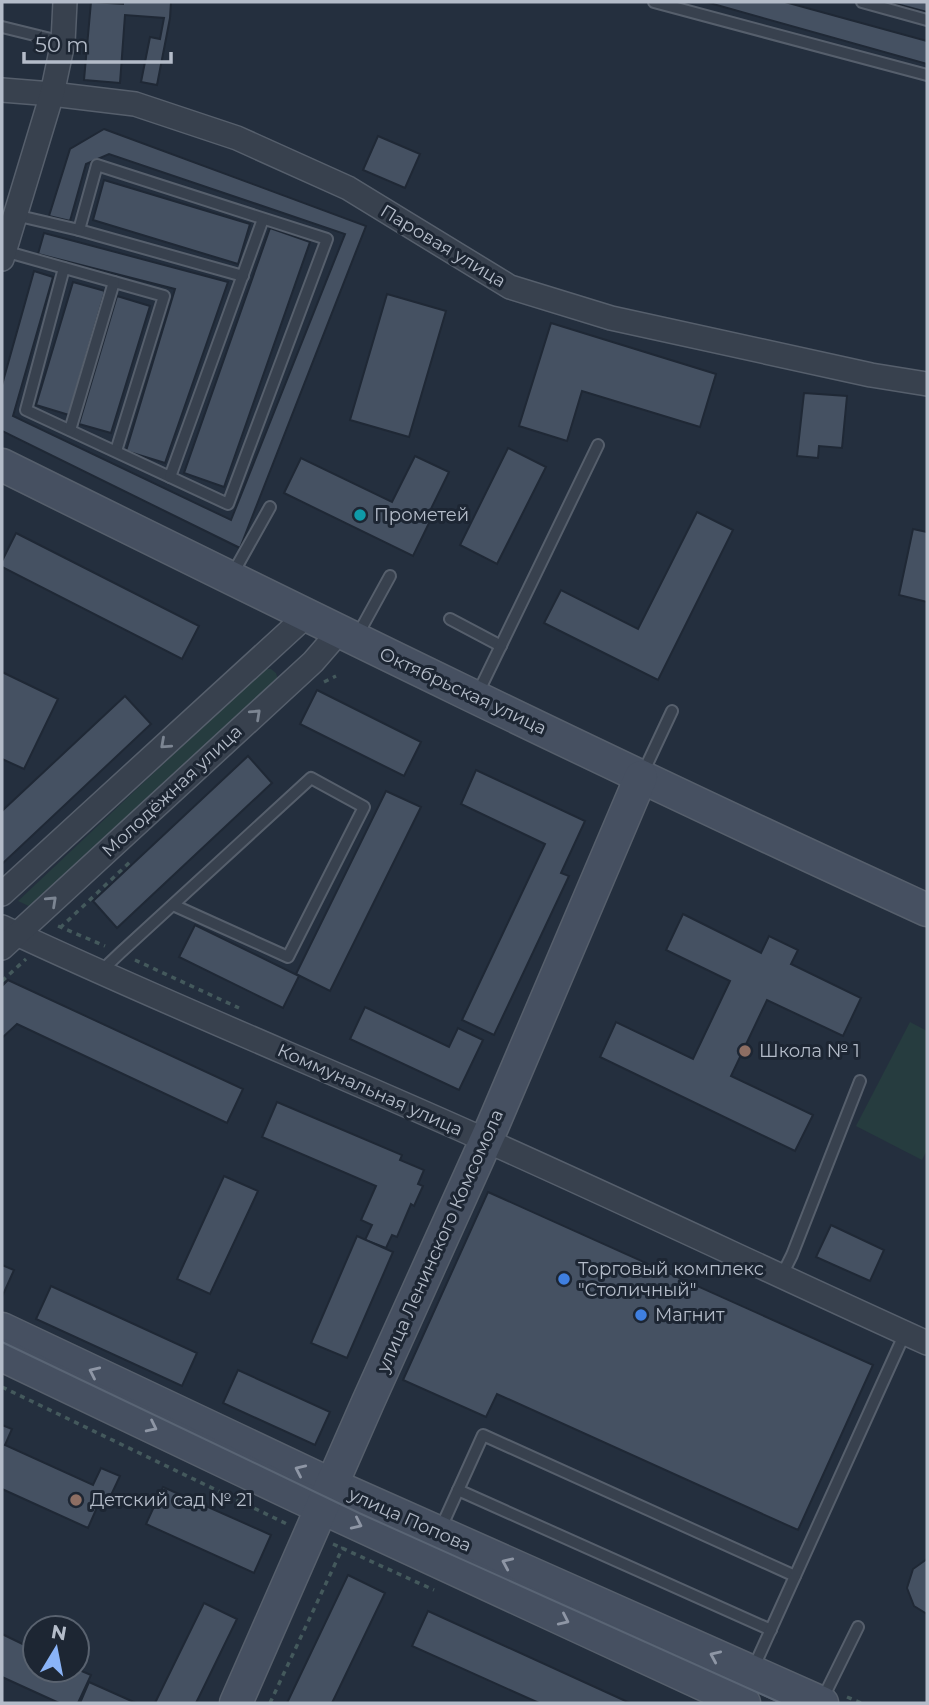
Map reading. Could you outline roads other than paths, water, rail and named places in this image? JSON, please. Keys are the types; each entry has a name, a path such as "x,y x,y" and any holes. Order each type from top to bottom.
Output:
{"street":[{"path":"3,255 52,94 63,42 65,2"},
{"name":"Паровая улица","path":"2,90 135,104 237,138 348,188 510,287 611,318 871,375 927,384"},
{"name":"Октябрьская улица","path":"2,466 347,636 927,910"},
{"path":"2,894 306,616"},
{"name":"Молодёжная улица","path":"7,936 313,662 347,636"},
{"name":"улица Ленинского Комсомола","path":"236,1703 485,1140 641,777"},
{"name":"Коммунальная улица","path":"7,936 100,972 485,1140 927,1343"},
{"name":"улица Попова","path":"2,1329 326,1496 354,1523 744,1703"},
{"name":"улица Попова","path":"2,1355 326,1496 439,1532 822,1703"}],"lane":[{"path":"654,2 927,75"},
{"path":"862,2 927,20"},
{"path":"2,27 63,42"},
{"path":"64,268 26,410 228,504 327,239 97,165 79,229"},
{"path":"15,215 79,229 243,276"},
{"path":"170,477 263,219"},
{"path":"3,255 64,268 164,296 116,451"},
{"path":"70,430 114,282"},
{"path":"476,696 598,445"},
{"path":"230,578 270,508"},
{"path":"347,636 390,576"},
{"path":"450,619 501,646"},
{"path":"641,777 672,711"},
{"path":"100,972 311,778 364,807 288,957 173,905"},
{"path":"781,1277 860,1081"},
{"path":"752,1672 905,1333"},
{"path":"439,1532 483,1435 795,1576"},
{"path":"458,1490 771,1630"},
{"path":"822,1703 858,1627"}],"tram line":[{"path":"2,1342 359,1513 781,1703"}],"place":[{"name":"Прометей","path":"360,515"},
{"name":"Школа № 1","path":"745,1051"},
{"name":"Торговый комплекс \"Столичный\"","path":"564,1279"},
{"name":"Магнит","path":"641,1315"},
{"name":"Детский сад № 21","path":"76,1500"}]}
